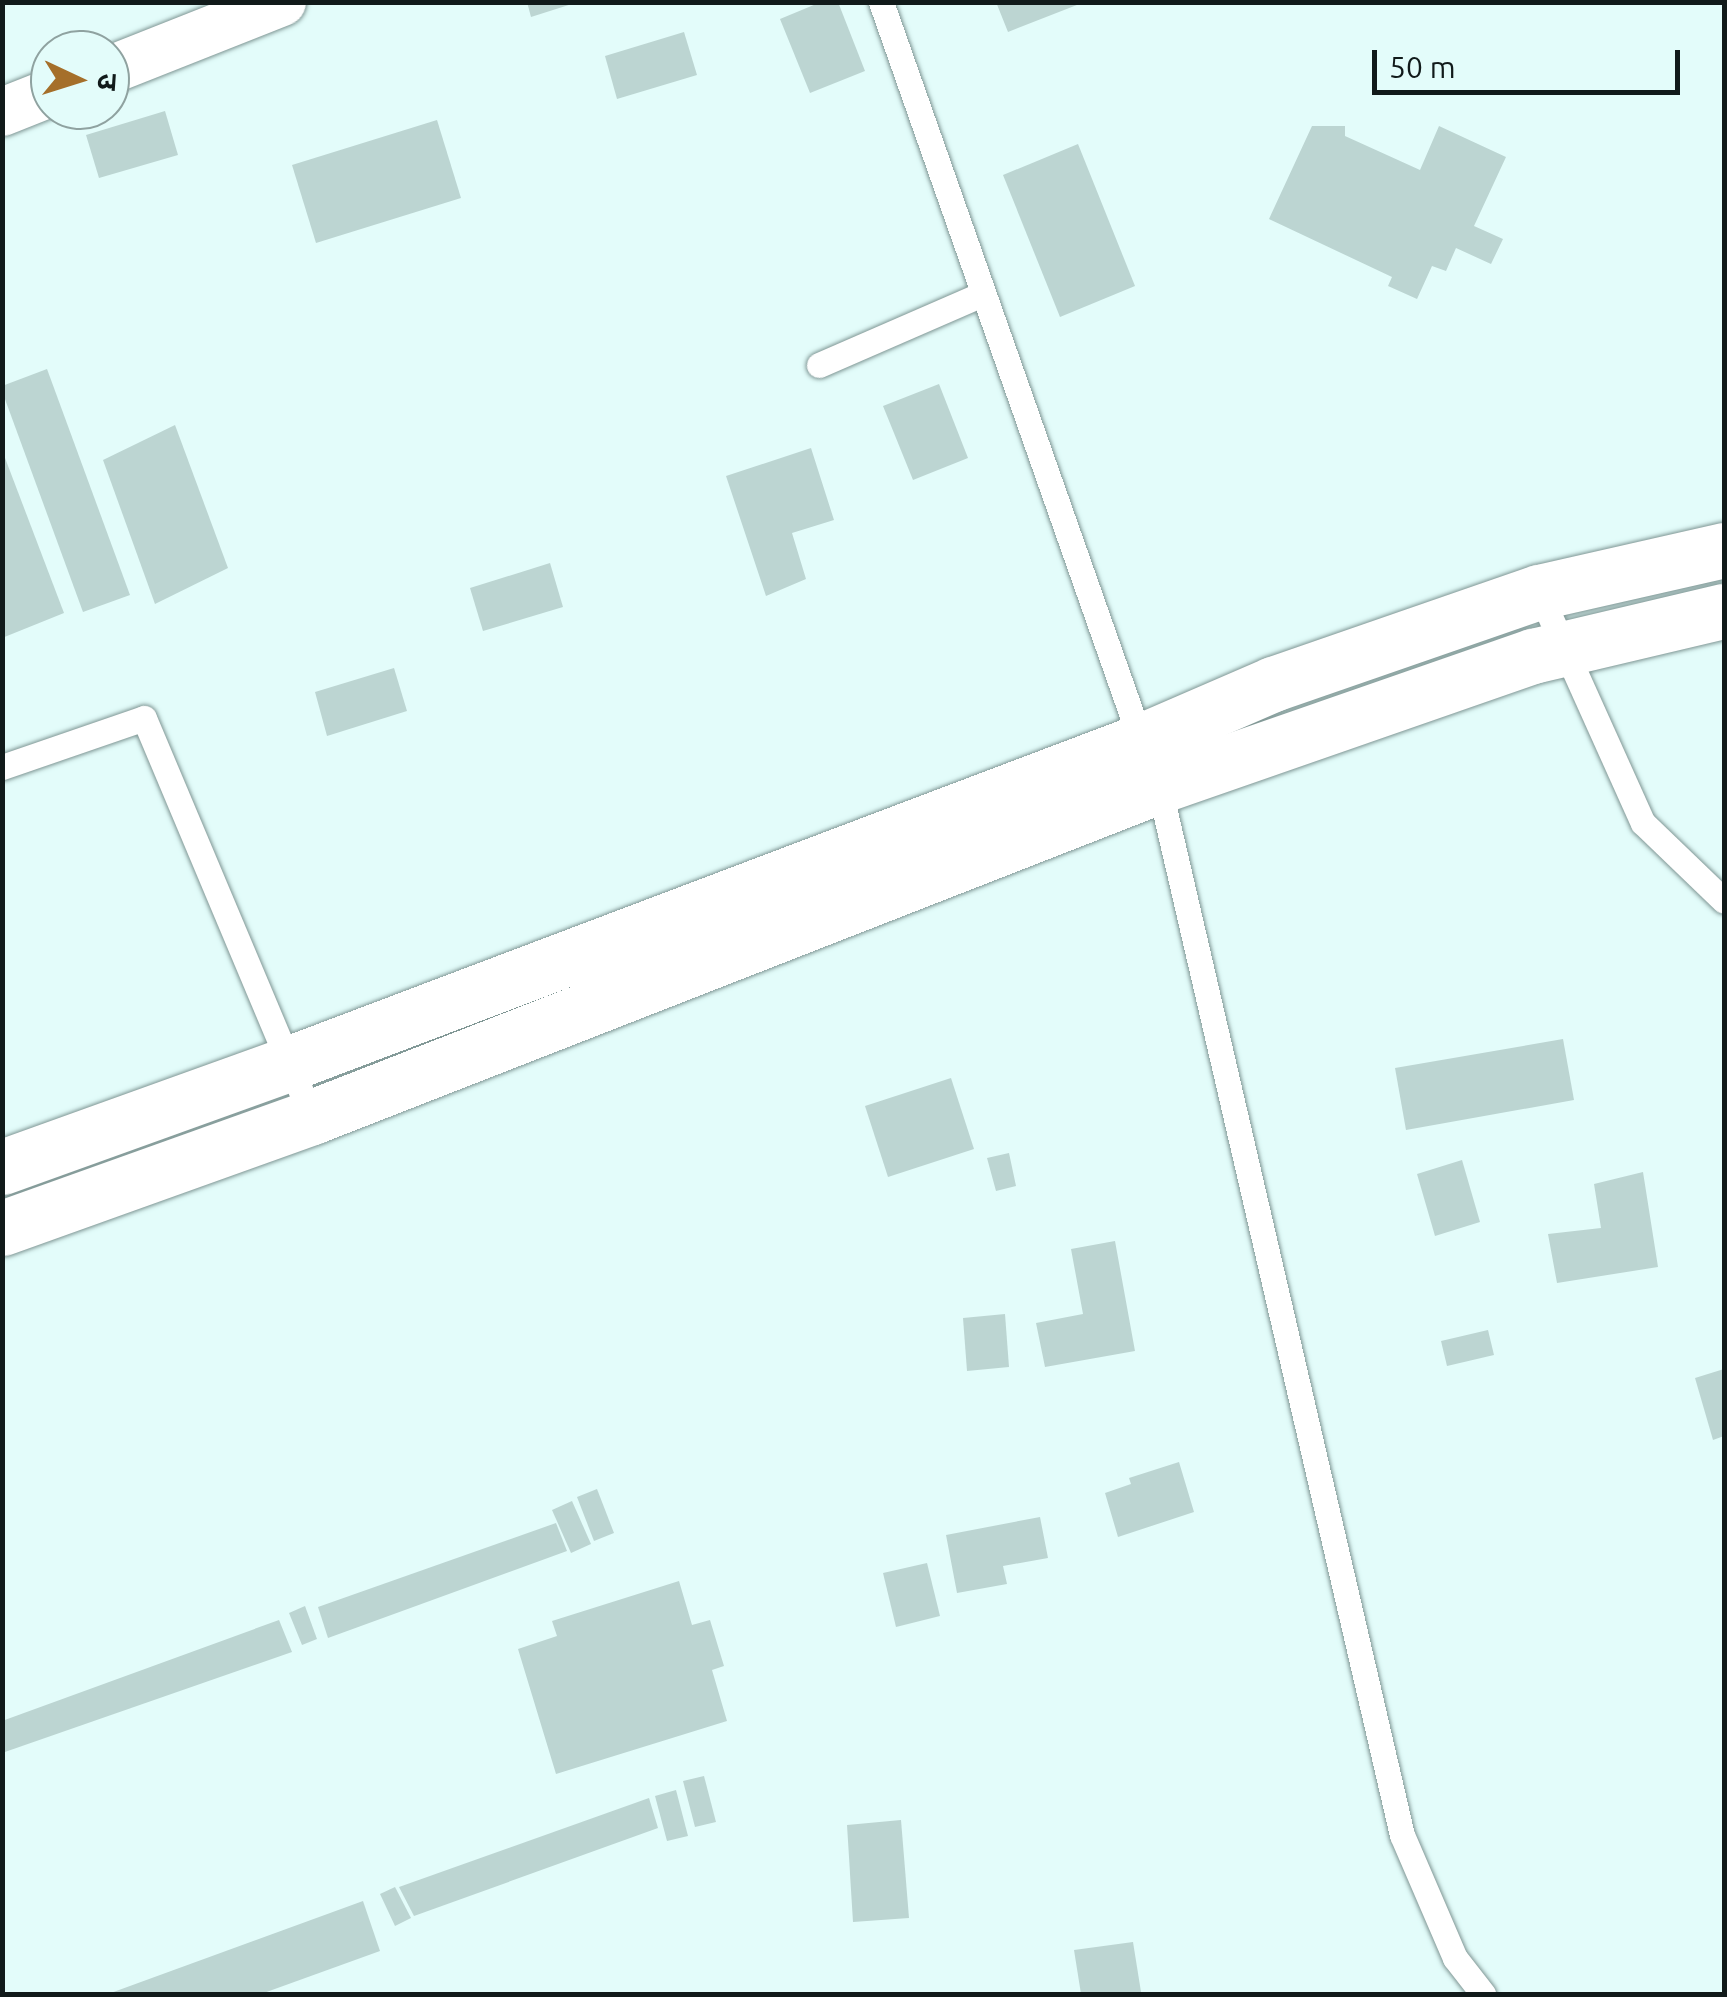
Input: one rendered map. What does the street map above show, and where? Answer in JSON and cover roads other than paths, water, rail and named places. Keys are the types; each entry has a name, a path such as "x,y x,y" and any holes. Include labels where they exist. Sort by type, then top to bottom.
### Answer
{"street":[{"path":"130,62 282,2"},
{"path":"2,112 30,101"},
{"path":"2,1228 312,1117 1150,763 1273,684 1539,592 1724,550"},
{"path":"2,1166 1150,763 1564,648 1724,611"}],"lane":[{"path":"880,2 1150,763 1402,1835 1455,1958 1484,1994"},
{"path":"819,365 982,294"},
{"path":"1539,592 1643,822 1724,901"},
{"path":"2,767 144,718 293,1062 312,1117"}]}
